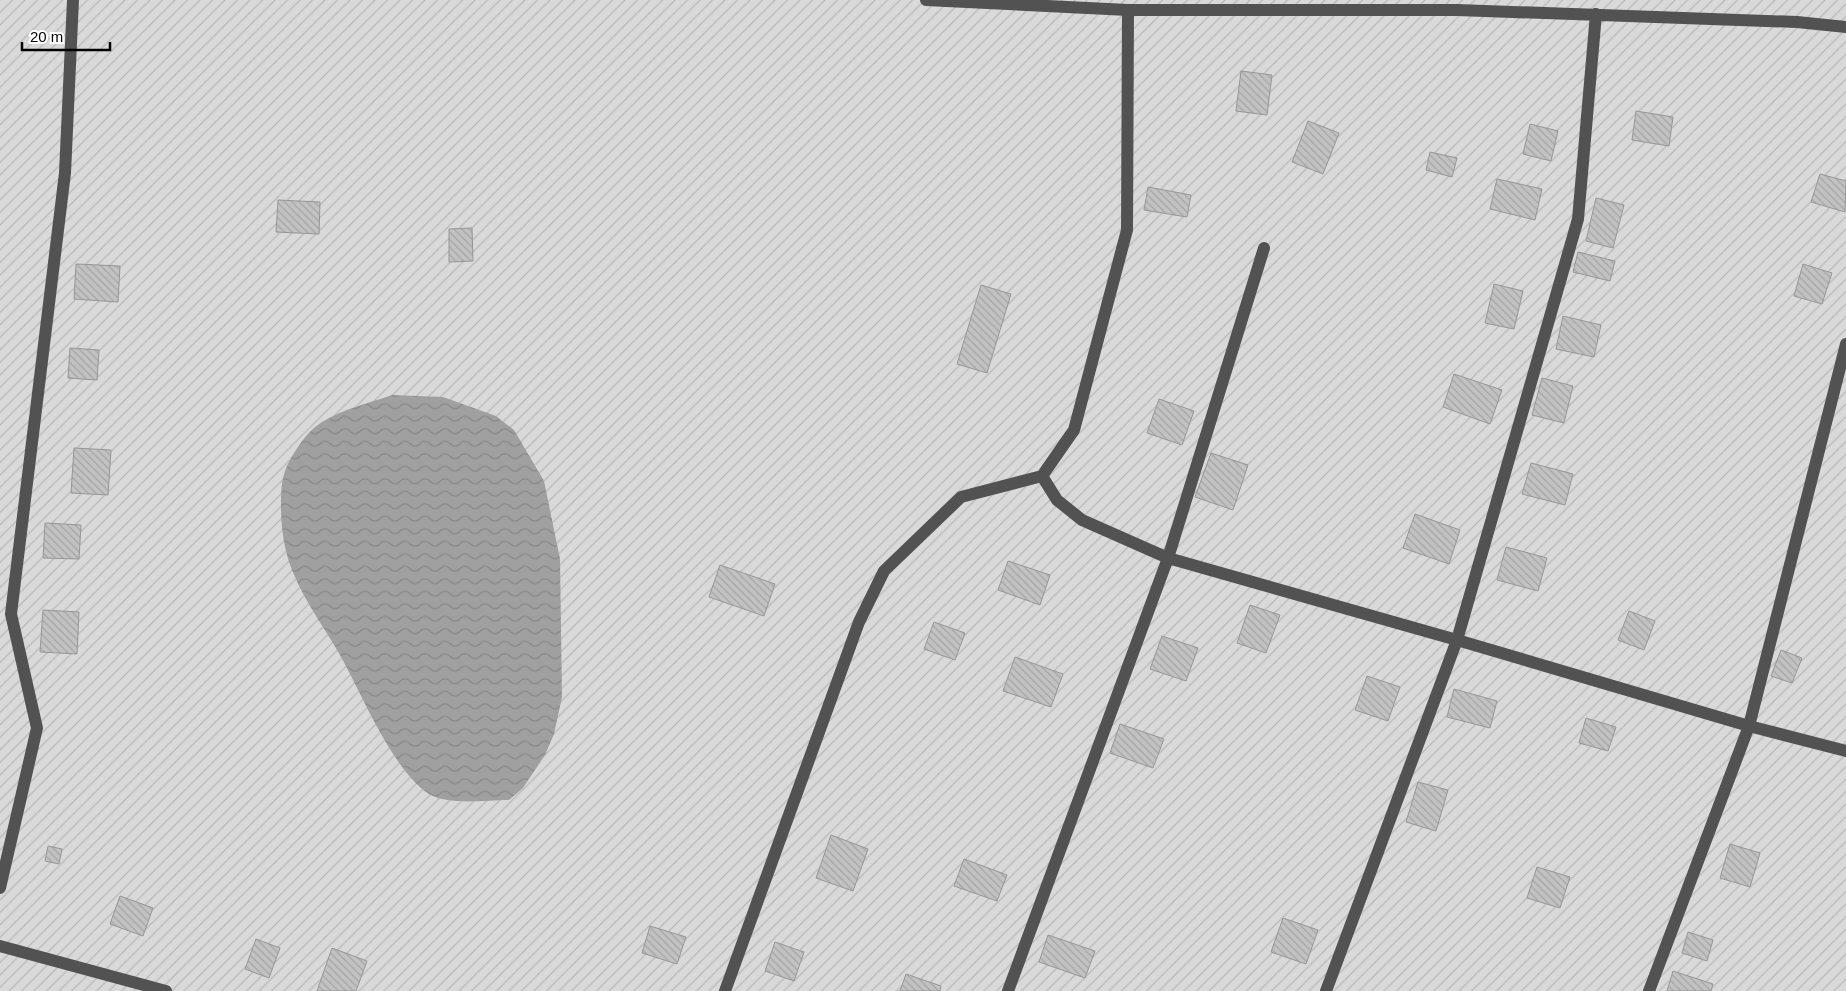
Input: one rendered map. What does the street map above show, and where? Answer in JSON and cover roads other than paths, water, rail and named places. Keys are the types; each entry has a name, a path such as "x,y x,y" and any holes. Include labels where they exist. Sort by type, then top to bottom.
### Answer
{"street":[{"path":"0,888 37,728 11,614 65,173 73,0"},
{"path":"926,0 1128,10 1458,5 1596,14 1797,22 1846,27"},
{"path":"725,991 859,622 884,570 961,497 1042,476 1074,430 1127,230 1128,10"},
{"path":"1326,991 1457,640 1578,219 1596,14"},
{"path":"1008,991 1168,558 1264,248"},
{"path":"1649,991 1749,726 1846,344"},
{"path":"1042,476 1057,500 1082,520 1168,558 1457,640 1749,726 1846,751"},
{"path":"0,946 166,991"}],"water":[{"path":"392,395 443,397 496,416 514,430 544,481 560,559 562,697 554,734 545,755 523,788 509,800 460,801 441,799 421,788 408,775 385,741 342,659 304,596 287,555 282,522 281,492 285,472 294,453 317,425 330,417"}]}
